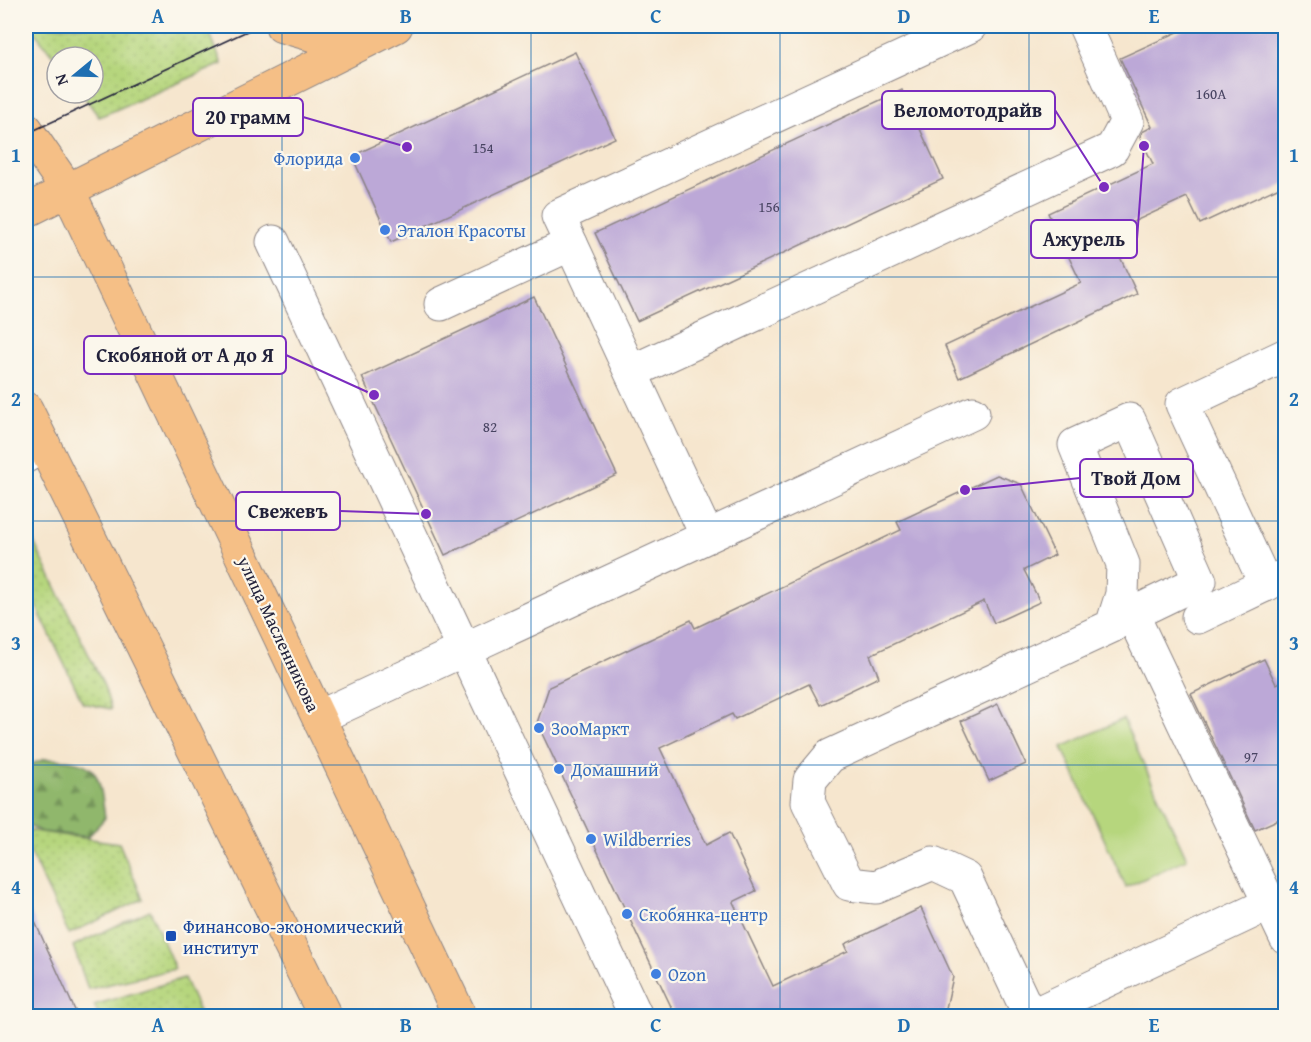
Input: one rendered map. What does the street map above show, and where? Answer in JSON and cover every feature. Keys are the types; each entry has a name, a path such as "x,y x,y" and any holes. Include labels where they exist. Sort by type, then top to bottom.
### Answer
{"main road":[{"path":"282,26 351,46"},
{"path":"26,211 351,46 396,26"},
{"name":"улица Масленникова","path":"26,129 68,190 460,1017"},
{"path":"26,409 35,451 325,1017"}],"lane":[{"path":"707,536 558,216 970,26"},
{"path":"631,372 1112,149 1127,121 1085,26"},
{"path":"273,242 423,560 462,650 636,1017"},
{"path":"441,304 571,244"},
{"path":"1198,617 1276,580 1182,404 1286,355"},
{"path":"318,717 973,413"},
{"path":"1122,620 1124,564 1075,445 1129,420 1200,581 1122,620 830,756 810,780 808,802 849,884 876,887 933,863 965,878 1030,1017 1280,921 1122,620"}],"green space":[{"path":"30,26 207,26 222,64 99,117 90,105 105,105 105,45 45,45"},
{"path":"26,526 104,686 111,709 83,703 26,585"},
{"path":"1123,719 1187,859 1126,887 1062,747"},
{"path":"45,759 85,765 97,778 105,818 88,837 42,832 26,825 26,766"},
{"path":"26,830 119,843 143,899 69,934 26,844"},
{"path":"150,910 175,969 88,989 73,946"},
{"path":"184,978 201,1016 99,1016 94,1005"}],"building":[{"path":"1191,26 1286,26 1286,184 1200,224 1187,197 1109,233 1137,294 959,378 945,346 1081,283 1048,213 1153,164 1140,137 1142,132 1152,127 1120,58"},
{"path":"575,52 615,138 391,242 352,156"},
{"path":"902,90 943,179 637,321 595,233"},
{"path":"534,297 617,475 445,555 362,377"},
{"path":"997,475 1021,484 1055,555 1024,570 1040,602 994,623 984,601 870,655 879,677 820,705 809,684 735,719 732,714 660,748 706,845 729,833 756,891 733,902 773,986 848,951 845,944 921,908 953,977 944,1017 676,1017 537,723 549,687 691,620 695,628 901,530 897,522"},
{"path":"1264,659 1276,684 1286,680 1286,816 1255,830 1191,694"},
{"path":"998,704 1026,764 989,781 961,721"},
{"path":"26,902 78,1017 26,1017"}],"tram line":[{"path":"26,134 258,26"}],"place":[{"name":"Ажурель","path":"1144,146"},
{"name":"20 грамм","path":"407,147"},
{"name":"Флорида","path":"355,158"},
{"name":"Веломотодрайв","path":"1104,187"},
{"name":"Эталон Красоты","path":"385,230"},
{"name":"Скобяной от А до Я","path":"374,395"},
{"name":"Твой Дом","path":"965,490"},
{"name":"Свежевъ","path":"426,514"},
{"name":"ЗооМаркт","path":"539,728"},
{"name":"Домашний","path":"559,769"},
{"name":"Wildberries","path":"591,839"},
{"name":"Скобянка-центр","path":"627,914"},
{"name":"Финансово-экономический институт","path":"171,936"},
{"name":"Ozon","path":"656,974"}]}
